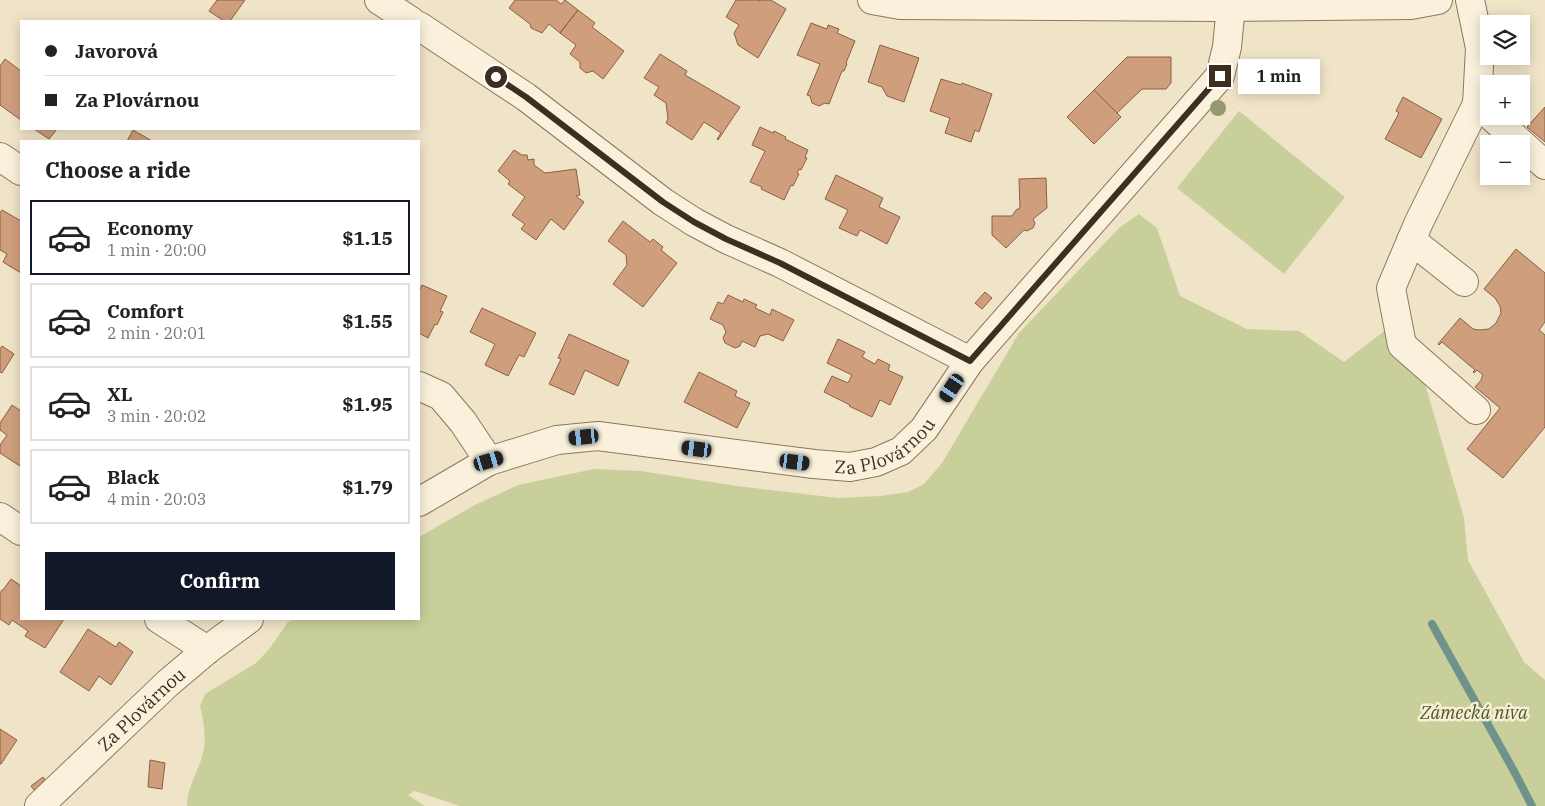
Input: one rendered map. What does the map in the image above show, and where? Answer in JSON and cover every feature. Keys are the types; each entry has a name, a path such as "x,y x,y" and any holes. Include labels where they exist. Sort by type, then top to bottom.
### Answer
{"street":[{"path":"378,0 409,20"},
{"path":"872,0 900,5 1410,5 1438,0"},
{"path":"1470,0 1480,48 1482,75"},
{"name":"Za Plovárnou","path":"420,501 489,461 556,440 598,436 850,467 876,462 901,451 924,429 970,361 1220,76 1227,48 1223,4"},
{"path":"420,27 526,97 663,202 694,222 726,239 780,263 970,361"},
{"path":"1476,410 1402,345 1390,288 1411,240 1480,120"},
{"path":"1501,125 1545,165"},
{"path":"0,157 20,170"},
{"path":"1411,240 1464,282"},
{"path":"420,386 441,396 463,422 489,461"},
{"path":"0,518 20,530"},
{"path":"161,620 206,650"},
{"name":"Za Plovárnou","path":"39,806 168,683 206,650 248,620"}],"green space":[{"path":"1239,111 1345,197 1284,274 1177,188"},
{"name":"Zámecká niva","path":"1139,214 1157,228 1180,296 1247,329 1299,331 1344,362 1405,315 1464,518 1468,560 1524,662 1545,680 1545,806 460,806 415,791 408,795 425,806 187,806 190,787 204,751 203,718 200,706 205,694 256,663 291,620 420,620 420,536 475,505 518,485 594,469 641,471 737,486 838,498 880,496 908,492 924,484 942,463 1019,333 1119,228"}],"building":[{"path":"217,0 245,0 231,20 222,20 209,11"},
{"path":"515,0 556,0 561,4 565,0 578,10 560,33 549,24 542,33 531,28 530,24 509,8"},
{"path":"736,0 771,0 786,9 758,58 738,45 734,33 739,25 726,17"},
{"path":"578,10 595,23 592,27 624,51 603,79 593,71 586,73 580,68 580,62 570,54 576,45 560,33"},
{"path":"811,23 827,29 828,25 839,29 837,33 855,41 829,104 825,103 819,106 812,103 810,96 807,95 820,64 797,55"},
{"path":"880,45 919,58 904,102 887,96 882,87 868,82"},
{"path":"660,54 687,71 685,75 740,107 718,140 721,133 704,122 692,140 666,123 668,119 666,103 654,95 659,87 644,78"},
{"path":"1127,57 1171,57 1171,83 1166,89 1142,89 1117,113 1094,90"},
{"path":"5,59 20,70 20,119 0,105 0,66"},
{"path":"941,79 961,85 962,83 992,94 979,132 975,130 971,142 945,133 950,118 930,111"},
{"path":"1094,90 1121,117 1094,144 1067,117"},
{"path":"1403,97 1442,119 1421,158 1385,139 1399,113 1396,111"},
{"path":"1545,107 1545,142 1527,127"},
{"path":"760,127 773,133 774,131 786,137 785,139 808,150 805,157 807,158 801,170 799,169 797,173 799,174 784,200 750,182 765,151 752,145"},
{"path":"36,130 56,130 49,139"},
{"path":"133,130 150,140 128,140"},
{"path":"514,150 522,155 527,155 528,160 534,159 534,165 545,173 576,169 580,195 576,196 584,202 564,230 551,219 536,240 521,229 525,224 512,215 525,197 508,184 510,181 498,171"},
{"path":"836,175 883,198 879,207 900,217 887,244 860,230 857,236 839,228 848,210 825,199"},
{"path":"1046,178 1047,208 1033,219 1035,223 1033,228 1027,231 1024,230 1006,248 992,235 992,216 1012,216 1020,208 1019,179"},
{"path":"2,210 20,220 20,272 3,262 7,254 0,250 0,213"},
{"path":"623,221 650,242 653,239 663,247 661,250 677,263 643,307 613,284 627,265 626,255 608,241"},
{"path":"1516,249 1545,273 1545,322 1539,330 1545,335 1545,427 1503,478 1467,449 1500,408 1475,387 1483,375 1477,370 1474,373 1475,370 1442,342 1438,344 1460,318 1473,329 1480,330 1489,329 1496,323 1501,313 1500,306 1495,298 1484,289"},
{"path":"422,285 447,296 440,311 443,312 428,338 420,334 420,289"},
{"path":"985,292 992,298 982,309 975,303"},
{"path":"728,295 743,302 744,299 757,305 755,308 770,315 772,309 794,320 783,341 768,334 760,336 755,347 742,341 740,346 735,348 725,343 723,338 726,332 723,325 710,319 718,302 723,304"},
{"path":"482,308 536,333 524,357 519,355 508,376 485,365 495,344 470,332"},
{"path":"569,334 629,361 618,386 585,370 574,395 549,384 561,359 558,358"},
{"path":"838,339 865,352 862,357 875,364 878,359 890,365 888,370 903,377 890,405 880,400 872,417 824,392 832,376 848,383 852,375 827,363"},
{"path":"2,346 14,354 2,373 0,372 0,349"},
{"path":"699,372 737,391 735,396 750,403 737,428 684,402"},
{"path":"12,405 20,410 20,466 0,453 0,445 7,435 0,430 0,423"},
{"path":"11,579 20,585 20,620 63,620 45,648 25,636 28,631 12,620 9,625 0,619 0,593"},
{"path":"88,629 116,647 119,642 133,652 111,685 99,676 89,691 60,672"},
{"path":"0,729 17,740 1,764 0,764"},
{"path":"150,760 165,763 162,789 148,787"},
{"path":"43,777 50,785 38,795 31,786"}],"waterway":[{"path":"1432,624 1532,806"}],"route":[{"path":"496,77 526,97 663,202 694,222 726,239 780,263 970,361 1220,76"}]}
